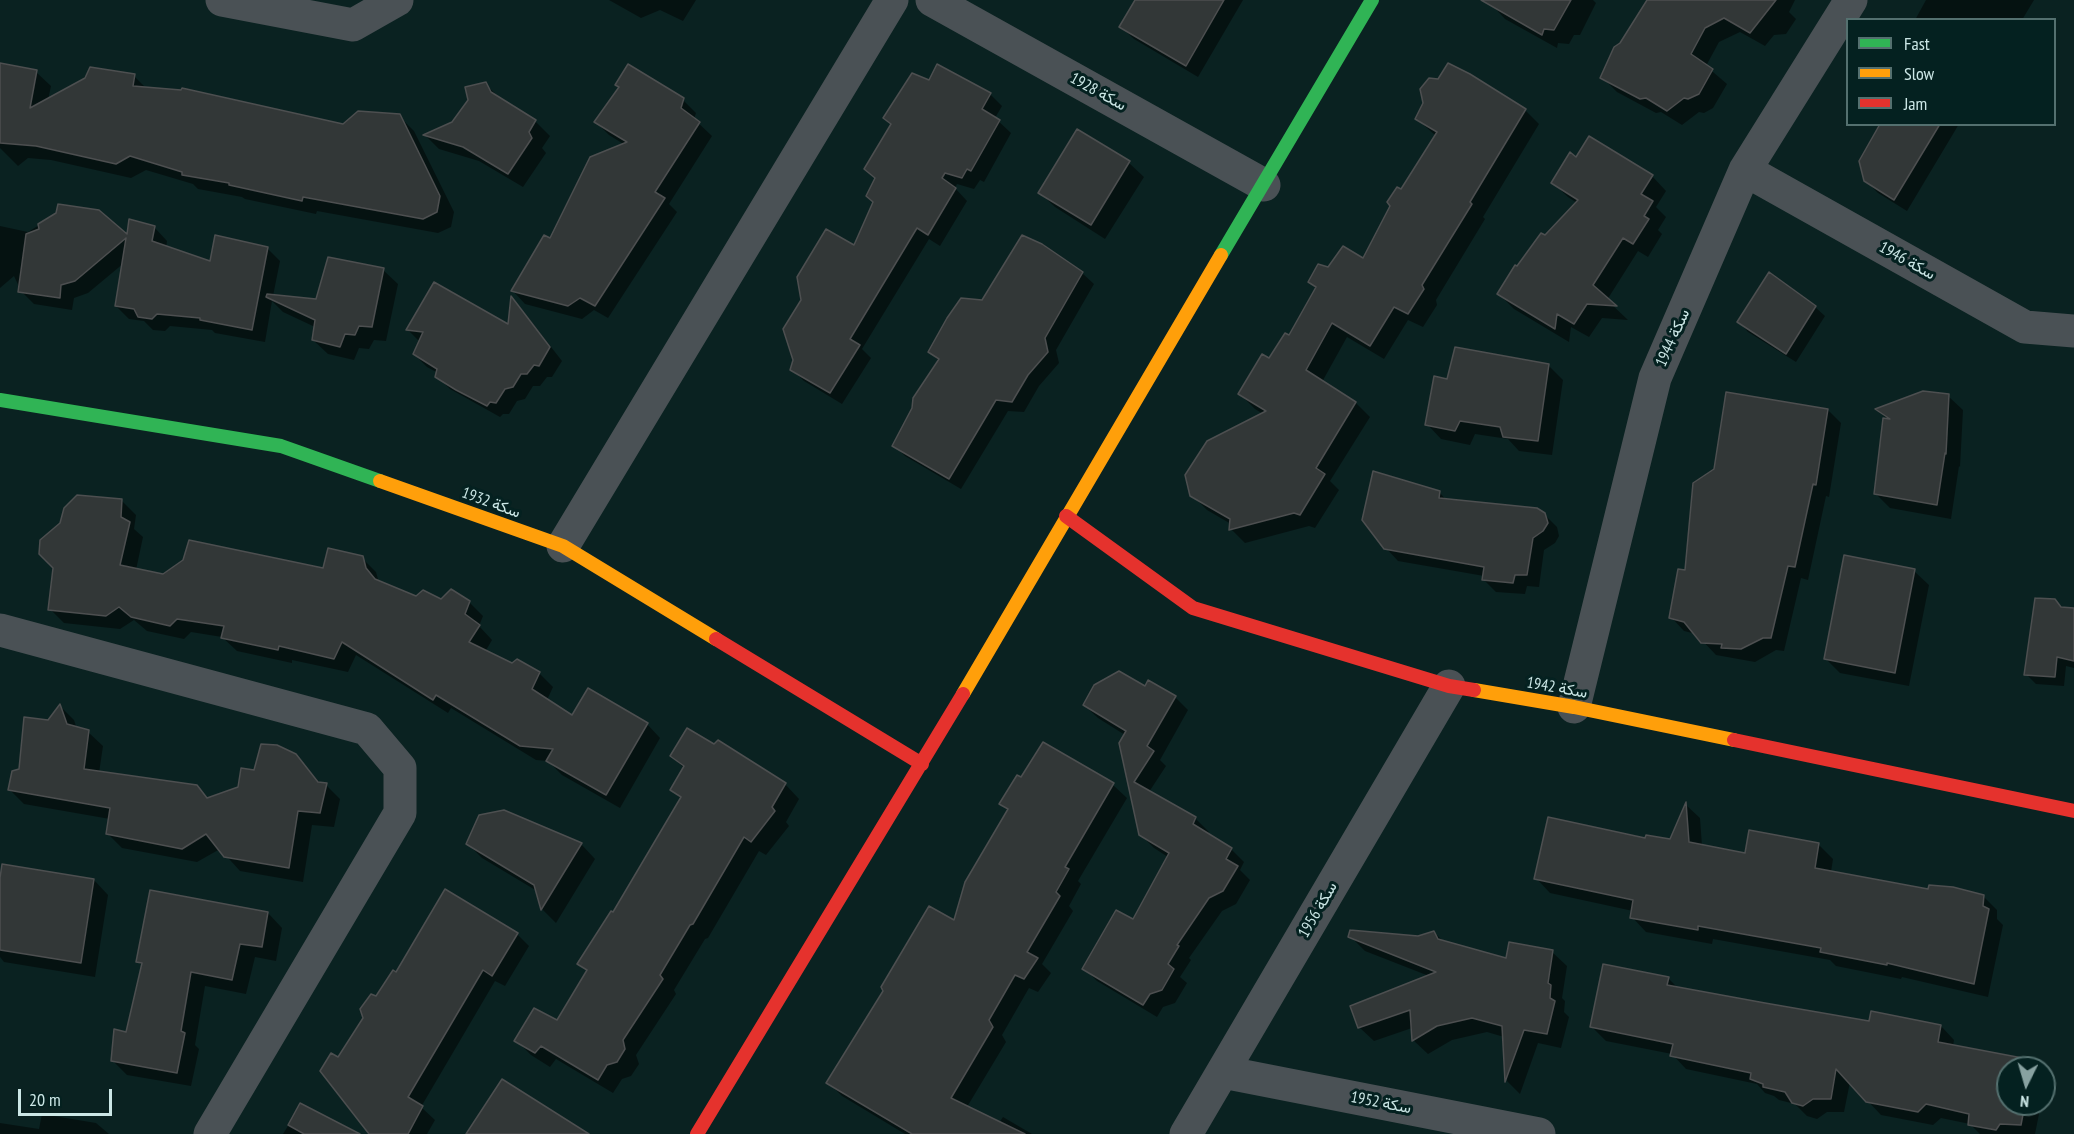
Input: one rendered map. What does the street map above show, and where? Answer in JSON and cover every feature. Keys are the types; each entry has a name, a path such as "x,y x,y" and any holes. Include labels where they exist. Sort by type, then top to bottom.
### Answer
{"street":[{"path":"222,0 353,25 397,0"},
{"path":"563,546 892,0"},
{"name":"سكة 1928","path":"932,0 1264,185"},
{"path":"697,1134 922,764 1372,0"},
{"name":"سكة 1944","path":"1574,707 1655,378 1745,170 1851,0"},
{"name":"سكة 1946","path":"1745,170 2025,327 2074,331"},
{"name":"سكة 1932","path":"0,400 281,446 563,546 922,764"},
{"name":"سكة 1942","path":"1066,516 1193,608 1449,686 1574,707 2074,811"},
{"path":"0,630 367,729 400,768 400,813 210,1134"},
{"name":"سكة 1956","path":"1186,1134 1449,686"},
{"name":"سكة 1952","path":"1223,1072 1539,1134"}],"building":[{"path":"1135,0 1224,0 1186,66 1119,27"},
{"path":"1481,0 1571,0 1554,30 1544,29 1542,35"},
{"path":"1647,0 1776,0 1750,33 1724,18 1705,28 1691,54 1713,69 1699,94 1688,99 1684,98 1667,111 1646,98 1640,99 1600,78 1614,47 1620,43"},
{"path":"0,63 37,70 30,108 85,78 90,67 135,74 133,86 181,90 182,88 343,124 358,111 400,114 440,196 437,212 423,219 303,197 302,201 229,185 229,183 182,175 182,172 130,156 116,164 36,146 0,143"},
{"path":"1448,63 1526,109 1470,202 1472,204 1422,285 1424,289 1408,314 1394,307 1370,346 1332,323 1306,370 1356,402 1316,468 1325,474 1300,515 1294,513 1229,530 1230,519 1190,496 1185,475 1207,441 1266,411 1238,394 1262,354 1269,358 1285,333 1289,335 1316,287 1308,282 1318,264 1328,267 1343,246 1363,258 1390,206 1387,202 1397,187 1401,189 1437,132 1415,119 1423,103 1420,89 1429,78 1438,79"},
{"path":"628,64 684,98 681,108 700,122 655,192 665,198 595,306 580,298 568,306 511,291 544,235 550,238 590,157 627,142 594,122 619,87 615,85"},
{"path":"937,64 991,93 982,109 1000,120 971,171 967,169 962,178 945,173 942,178 956,188 928,235 917,228 850,339 860,345 830,393 790,370 793,360 783,329 801,300 797,277 826,229 854,245 873,202 866,196 875,178 864,169 891,124 883,118 912,73 929,80"},
{"path":"486,82 491,92 536,120 529,132 532,138 508,174 463,147 423,135 452,122 468,100 465,87"},
{"path":"1879,126 1939,126 1894,200 1864,181 1859,161"},
{"path":"1077,129 1130,161 1091,225 1038,193"},
{"path":"1589,136 1653,175 1641,194 1653,201 1644,216 1649,219 1633,244 1623,238 1593,285 1617,306 1587,304 1574,324 1557,314 1555,329 1497,294 1515,265 1517,266 1541,233 1545,235 1578,200 1551,183 1570,152 1576,157"},
{"path":"58,204 99,210 127,234 129,219 155,226 152,241 210,261 215,235 268,247 252,330 200,320 200,318 157,314 152,319 138,317 134,309 115,306 126,238 75,281 61,285 60,298 18,292 26,234 39,229 38,224 56,213"},
{"path":"1022,235 1042,244 1083,272 1045,338 1048,352 1028,375 1012,402 996,400 949,479 892,446 912,408 913,398 939,359 928,352 947,318 961,298 982,300"},
{"path":"328,257 384,268 372,327 359,326 355,335 345,334 340,347 312,340 315,320 266,297 267,294 316,299"},
{"path":"1769,272 1816,306 1786,354 1737,322"},
{"path":"434,282 508,324 511,296 550,347 539,366 534,365 527,374 521,374 513,387 505,389 496,403 490,402 487,406 456,390 435,377 437,369 413,354 423,332 406,330"},
{"path":"1455,347 1549,364 1538,441 1503,437 1500,427 1460,421 1455,431 1425,425 1434,376 1447,379"},
{"path":"1923,391 1949,394 1946,454 1937,505 1874,494 1883,418 1890,419 1875,409"},
{"path":"1726,392 1828,409 1816,485 1813,484 1795,567 1788,566 1771,638 1763,638 1741,649 1721,648 1722,644 1701,643 1684,622 1669,618 1678,569 1685,570 1693,483 1714,469"},
{"path":"1373,471 1440,491 1439,498 1537,508 1545,513 1548,523 1543,531 1533,538 1527,575 1515,575 1513,583 1482,580 1484,567 1384,549 1362,520"},
{"path":"77,495 122,499 121,517 130,522 120,565 163,574 183,560 189,540 323,568 328,548 363,556 366,568 375,579 416,596 423,590 441,599 451,589 470,601 465,614 480,625 469,642 512,663 517,659 540,672 532,689 572,715 588,688 648,723 606,795 546,761 553,749 520,746 436,695 433,700 342,642 334,659 279,646 278,650 221,638 224,626 177,619 170,626 131,617 119,607 106,616 48,610 53,568 39,554 40,540 60,523 64,508"},
{"path":"1844,555 1915,569 1895,673 1824,659"},
{"path":"2035,598 2055,599 2061,607 2074,608 2074,661 2057,657 2055,677 2024,675"},
{"path":"1119,671 1145,686 1148,680 1176,696 1147,746 1154,751 1134,782 1196,817 1193,824 1232,848 1226,859 1238,866 1223,891 1209,898 1177,945 1179,946 1168,964 1174,969 1162,990 1150,994 1143,1005 1082,969 1116,910 1133,919 1169,853 1139,835 1119,743 1126,731 1083,705 1094,685"},
{"path":"60,704 67,724 89,730 84,769 197,785 207,798 238,787 241,768 254,770 261,744 277,745 296,754 318,782 327,783 320,813 298,811 289,868 224,857 206,834 182,849 106,834 110,808 8,790 12,771 19,769 24,717 48,720"},
{"path":"687,728 714,744 718,740 786,783 772,807 775,811 751,842 744,837 660,975 663,979 623,1040 625,1049 617,1062 607,1065 598,1080 541,1046 535,1053 514,1041 534,1008 557,1020 587,970 577,964 611,911 613,912 681,797 670,790 684,766 670,756"},
{"path":"1043,742 1114,783 1065,867 1069,869 1056,892 1060,896 1027,952 1038,958 1024,979 1015,975 989,1020 993,1027 951,1098 1025,1134 912,1134 826,1083 883,991 881,987 929,906 954,920 965,882 1008,809 999,804 1017,775 1021,777"},
{"path":"1686,802 1689,842 1745,853 1749,830 1819,843 1815,868 1928,889 1929,885 1953,887 1984,895 1983,906 1989,909 1974,984 1887,963 1887,965 1820,952 1821,948 1698,926 1698,930 1630,918 1633,900 1534,879 1548,817 1645,838 1646,835 1670,839"},
{"path":"504,810 582,843 541,910 534,885 466,844 479,815"},
{"path":"2,864 94,879 81,963 0,950"},
{"path":"445,889 518,933 492,976 483,970 408,1097 423,1106 408,1134 369,1134 320,1071 331,1053 338,1057 363,1018 360,1009 371,994 376,996 393,970 396,972"},
{"path":"150,890 268,912 262,947 240,944 232,980 191,972 181,1031 185,1033 177,1073 111,1061 114,1029 126,1032 142,963 136,962"},
{"path":"1350,930 1418,936 1434,931 1438,939 1506,958 1509,942 1553,950 1548,983 1551,985 1550,998 1555,1001 1547,1034 1524,1030 1505,1082 1502,1026 1472,1018 1437,1026 1412,1041 1410,1010 1358,1028 1350,1006 1436,972 1348,937"},
{"path":"1603,964 1669,977 1667,985 1765,1003 1869,1021 1871,1011 1941,1025 1938,1042 2012,1056 1996,1056 1996,1116 2023,1116 2021,1125 2000,1124 1996,1130 1968,1125 1969,1114 1926,1104 1918,1112 1866,1102 1836,1069 1831,1099 1813,1099 1803,1106 1792,1103 1785,1092 1763,1087 1763,1084 1750,1079 1751,1073 1670,1056 1673,1044 1590,1027"},
{"path":"502,1079 589,1134 466,1134"},
{"path":"300,1103 360,1134 304,1134 288,1125"}],"traffic: fast":[{"path":"1221,255 1372,0"},
{"path":"0,400 281,446 380,481"}],"traffic: slow":[{"path":"963,694 1221,255"},
{"path":"380,481 563,546 716,639"},
{"path":"1474,690 1574,707 1734,740"}],"traffic: jam":[{"path":"1066,516 1193,608 1449,686 1474,690"},
{"path":"716,639 922,764"},
{"path":"697,1134 963,694"},
{"path":"1734,740 2074,811"}]}
